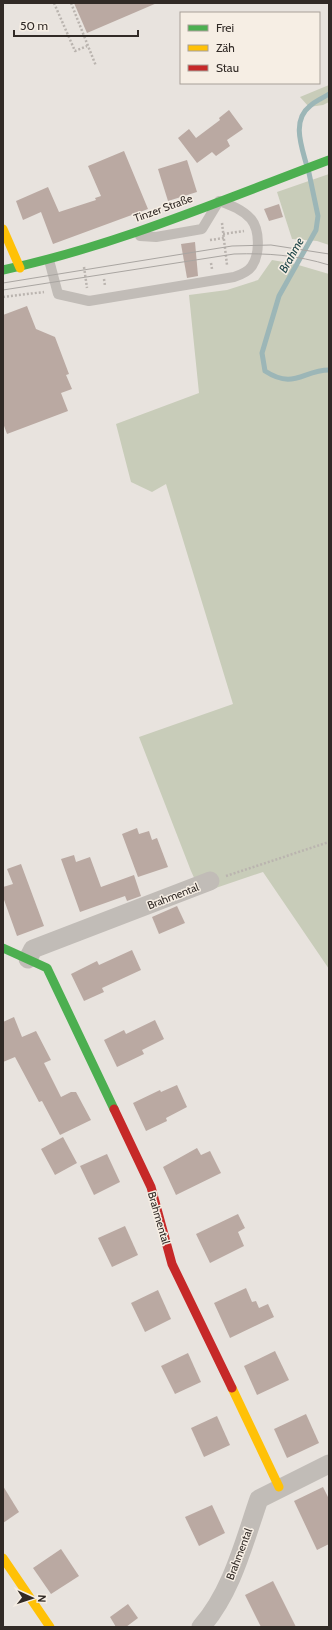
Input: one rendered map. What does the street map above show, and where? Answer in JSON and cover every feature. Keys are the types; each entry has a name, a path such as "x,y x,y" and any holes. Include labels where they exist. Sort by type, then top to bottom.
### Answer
{"street":[{"name":"Tinzer Straße","path":"3,270 20,268 49,260 171,219 325,161"},
{"path":"3,229 20,268"},
{"name":"Brahmental","path":"28,959 33,949 210,881"},
{"name":"Brahmental","path":"3,948 47,968 151,1187 172,1264 279,1487"},
{"name":"Brahmental","path":"201,1627 215,1611 240,1555 259,1499 279,1487 329,1464"},
{"path":"3,1558 50,1627"}],"lane":[{"path":"49,260 58,294 89,301 229,278 243,274 252,267 257,253 256,230 251,219 238,208 219,200 202,229 144,237 126,234"}],"path":[{"path":"54,3 74,51 87,46"},
{"path":"71,3 96,66"},
{"path":"219,200 229,278"},
{"path":"223,234 256,230"},
{"path":"208,241 224,238"},
{"path":"82,249 89,301"},
{"path":"3,297 41,292 58,294"},
{"path":"210,881 329,842"}],"green space":[{"path":"329,85 329,102 323,105 309,107 300,97"},
{"path":"329,174 329,245 317,241 292,239 277,192"},
{"path":"272,260 295,264 329,274 329,969 263,872 201,893 139,737 233,704 166,484 152,492 131,482 116,424 199,393 189,295 227,290 258,280"}],"building":[{"path":"74,3 157,3 87,33"},
{"path":"229,110 243,129 227,140 230,146 216,156 212,152 197,163 178,138 189,129 196,138 220,120 219,118"},
{"path":"124,151 148,209 53,244 41,212 23,220 16,201 48,187 59,212 96,200 95,198 101,196 88,166"},
{"path":"187,160 197,192 168,201 158,169"},
{"path":"279,204 283,217 269,221 264,209"},
{"path":"195,242 198,276 187,278 181,244"},
{"path":"27,306 36,329 55,337 69,374 66,375 72,389 61,393 68,411 7,434 3,423 3,315"},
{"path":"137,828 139,834 149,831 152,840 157,838 168,867 138,877 122,834"},
{"path":"74,855 76,862 90,857 101,887 134,875 141,896 127,901 125,896 80,912 61,859"},
{"path":"21,864 44,926 17,936 3,897 3,887 13,884 7,869"},
{"path":"177,906 185,923 159,934 152,917"},
{"path":"132,950 141,970 102,988 104,992 84,1001 71,974 97,961 99,965"},
{"path":"14,1017 22,1037 36,1031 51,1060 44,1063 61,1097 71,1092 76,1092 91,1120 60,1135 42,1101 39,1102 15,1057 3,1062 3,1022"},
{"path":"155,1020 164,1039 142,1050 144,1054 117,1067 104,1040 124,1030 126,1034"},
{"path":"177,1085 187,1107 166,1118 167,1121 146,1131 133,1103 160,1090 161,1092"},
{"path":"63,1137 77,1163 55,1175 41,1149"},
{"path":"197,1148 201,1155 210,1151 221,1173 176,1195 163,1167"},
{"path":"107,1154 120,1182 94,1195 80,1166"},
{"path":"238,1214 245,1228 238,1232 244,1246 210,1263 196,1234"},
{"path":"125,1226 138,1255 112,1267 98,1238"},
{"path":"246,1288 252,1302 256,1301 259,1308 268,1304 274,1317 230,1338 214,1303"},
{"path":"158,1290 171,1319 145,1332 131,1303"},
{"path":"275,1351 289,1380 257,1395 244,1366"},
{"path":"188,1353 201,1382 175,1394 161,1366"},
{"path":"306,1414 319,1443 287,1458 274,1429"},
{"path":"217,1416 230,1445 204,1457 191,1428"},
{"path":"3,1486 19,1512 3,1523"},
{"path":"323,1487 329,1499 329,1544 317,1550 294,1501"},
{"path":"212,1505 225,1533 199,1546 185,1517"},
{"path":"61,1549 79,1576 51,1594 33,1568"},
{"path":"273,1581 296,1627 261,1627 245,1595"},
{"path":"128,1604 138,1618 126,1627 116,1627 110,1617"}],"waterway":[{"name":"Brahme","path":"306,163 299,133 301,118 304,112 312,104 329,94"},
{"name":"Brahme","path":"309,173 318,216 316,230 279,296 262,353 265,371 284,379 298,378 312,373 329,370"}],"tram line":[{"path":"3,283 232,246 271,245 329,254"},
{"path":"3,290 234,254 282,255 329,265"}],"traffic: fast":[{"path":"3,270 45,260 127,235 329,160"},
{"path":"3,948 47,968 114,1109"}],"traffic: slow":[{"path":"3,229 20,268"},
{"path":"232,1388 279,1487"},
{"path":"3,1558 50,1627"}],"traffic: jam":[{"path":"114,1109 151,1187 172,1264 232,1388"}]}
